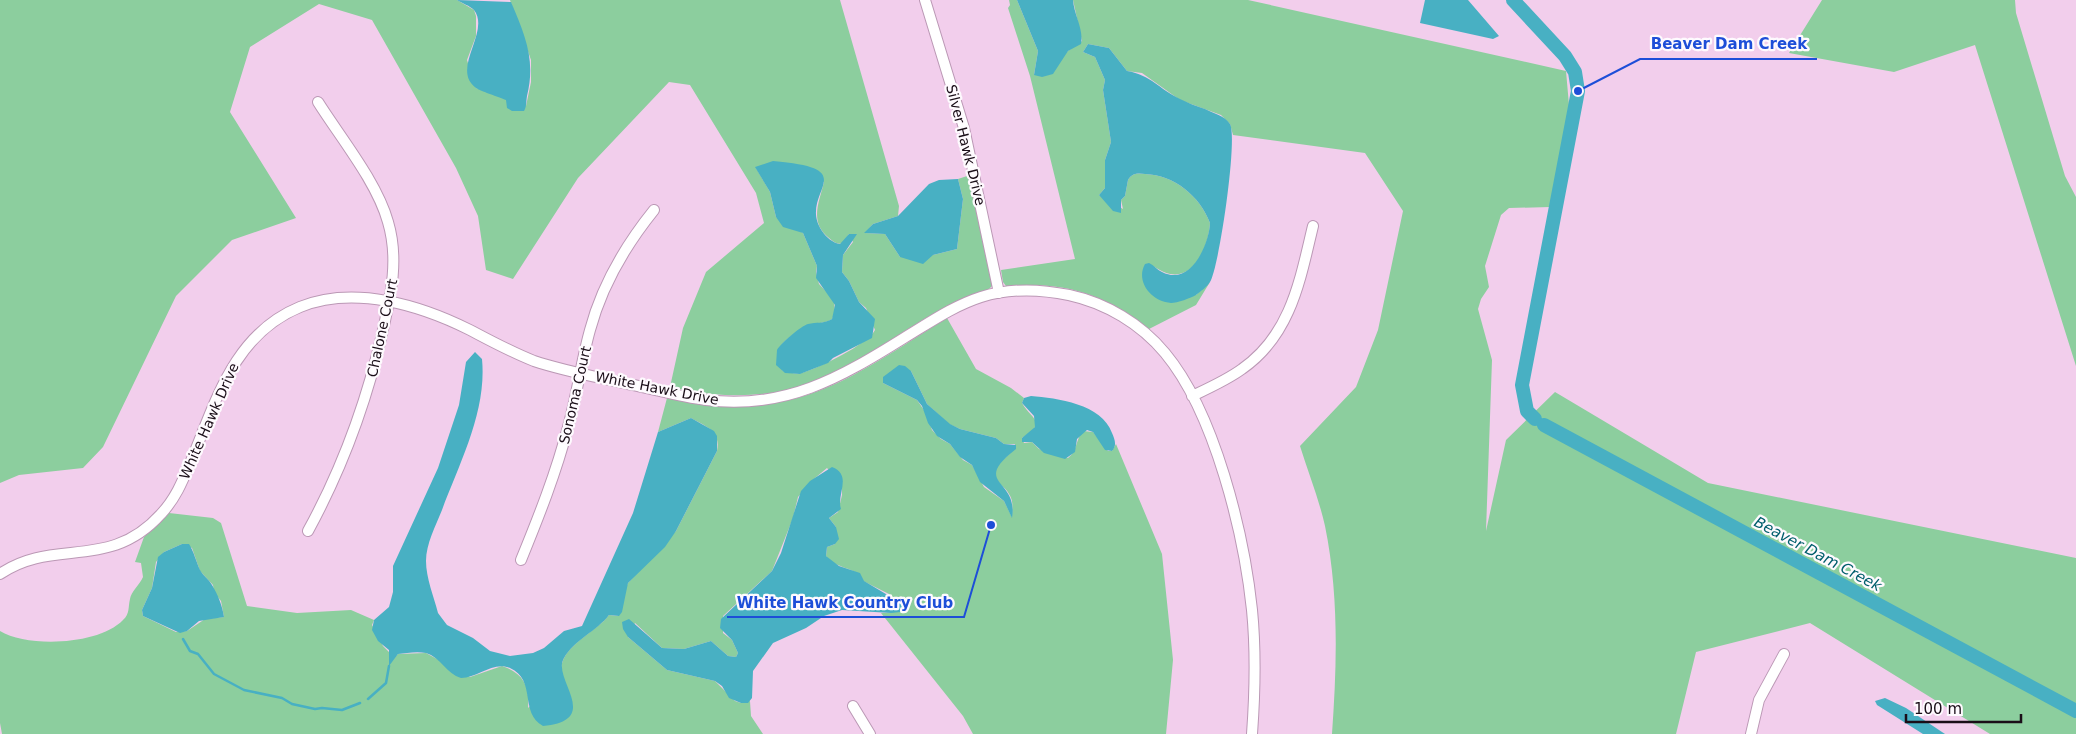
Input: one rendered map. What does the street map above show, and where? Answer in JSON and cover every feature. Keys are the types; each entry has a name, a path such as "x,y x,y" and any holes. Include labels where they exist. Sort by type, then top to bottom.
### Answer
{"street":[{"name":"Silver Hawk Drive","path":"925,0 964,128 999,293"},
{"name":"Chalone Court","path":"308,531 342,463 356,427 373,373 389,303 394,257 392,237 385,211 373,188 318,102"},
{"name":"Sonoma Court","path":"520,560 560,455 590,329 605,289 624,251 654,210"},
{"path":"1192,396 1242,369 1273,338 1291,310 1297,294 1313,226"},
{"name":"White Hawk Drive","path":"0,574 27,560 89,553 119,545 134,537 158,518 179,490 229,370 242,350 266,327 296,309 318,302 354,298 389,303 435,315 519,355 581,373 703,400 739,402 779,398 830,382 948,311 978,298 999,293 1034,290 1055,292 1079,297 1112,310 1128,320 1156,343 1176,367 1192,396 1220,465 1245,562 1252,611 1255,657 1252,734"},
{"path":"1752,734 1759,700 1784,654"},
{"path":"853,706 870,734"}],"green space":[{"path":"0,0 457,0 474,10 476,16 476,36 467,60 476,88 526,106 531,82 531,60 510,0 840,0 899,206 898,216 873,224 865,233 885,234 900,257 933,255 957,249 963,199 958,179 970,175 992,286 988,290 938,311 862,359 816,382 793,389 745,395 721,395 670,387 683,328 706,272 764,223 756,193 690,85 669,82 578,178 513,279 486,270 478,216 456,168 372,20 319,4 250,47 230,112 296,218 232,240 176,296 103,447 83,468 19,475 0,483","holes":["756,168 824,182 817,212 819,225 823,232 837,243 843,243 849,234 853,242 843,255 842,272 849,281 859,302 866,308 875,330 853,349 842,355 800,374 792,373 783,371 778,362 777,354 780,347 792,335 801,330 832,319 835,312 834,300 819,284 816,272 817,266 803,233 776,217 770,192"]},
{"path":"1009,0 1017,0 1038,51 1034,75 1082,41 1073,0 1248,0 1566,71 1569,105 1550,207 1509,208 1501,215 1485,266 1489,287 1481,299 1478,309 1492,360 1486,531 1506,440 1555,392 1708,483 2076,558 2076,734 1990,734 1810,623 1696,652 1676,734 1332,734 1336,656 1333,577 1323,516 1300,446 1356,387 1378,330 1403,211 1365,153 1233,135 1230,124 1221,115 1180,100 1142,73 1127,71 1109,48 1088,44 1083,52 1095,57 1105,80 1103,90 1111,142 1105,160 1105,188 1099,195 1123,209 1121,200 1125,196 1128,180 1131,176 1138,174 1156,175 1166,178 1185,189 1200,204 1210,223 1204,249 1194,265 1187,271 1179,274 1166,273 1145,264 1196,295 1210,282 1196,305 1149,329 1115,306 1077,291 1044,285 1006,286 1003,282 1001,270 1075,259 1030,76 1008,8 1010,5"},
{"path":"1822,0 2015,0 2016,13 2065,176 2076,197 2076,366 1975,45 1894,72 1789,53"},
{"path":"947,318 976,369 1011,388 1024,398 1022,403 1033,416 1036,424 1030,433 1022,438 1024,443 1032,442 1039,449 1068,458 1083,431 1093,432 1108,451 1112,451 1116,444 1162,554 1173,660 1166,734 973,734 963,716 881,613 891,613 889,594 863,581 856,573 835,564 826,556 827,547 835,544 836,527 829,518 838,512 842,495 842,485 827,468 798,497 793,518 772,571 723,616 723,633 732,640 738,653 736,657 728,656 711,641 684,649 662,648 635,623 628,637 667,670 715,681 735,701 741,703 750,701 751,716 763,734 2,734 0,723 0,631 28,640 45,642 81,639 98,635 112,628 127,615 131,596 143,577 141,563 135,562 144,537 169,513 213,518 221,523 247,606 297,613 351,610 374,620 372,625 383,646 390,653 390,663 398,654 426,653 470,677 502,666 515,672 524,681 528,693 528,708 562,674 565,656 578,641 603,622 609,615 618,616 628,583 676,531 717,451 717,438 711,430 691,418 658,432 667,398 712,405 750,405 785,401 816,392 847,378","holes":["911,371 927,404 949,424 960,429 996,438 1004,444 1015,444 1014,448 999,464 995,472 997,481 1012,499 1012,517 1004,501 984,487 972,465 963,460 950,444 941,439 932,430 926,413 917,400 883,383","182,544 192,548 200,571 213,585 214,592 221,601 224,617 205,619 187,631 176,632 143,616 142,610 152,588 156,562 164,552"]}],"water":[{"path":"457,0 511,2 525,37 530,59 529,83 524,111 512,111 507,108 506,100 476,88 469,80 467,71 468,61 478,29 478,19 474,10"},
{"path":"1017,0 1073,0 1082,38 1081,44 1068,51 1053,74 1042,77 1034,75 1038,51"},
{"path":"1425,0 1468,0 1499,36 1493,39 1420,23"},
{"path":"1088,44 1109,48 1127,71 1149,79 1180,99 1222,117 1230,124 1232,153 1230,176 1214,272 1208,285 1191,298 1174,303 1158,299 1147,290 1142,278 1142,271 1145,264 1149,263 1160,271 1172,275 1182,274 1190,269 1196,261 1206,242 1210,223 1206,213 1193,196 1166,178 1140,174 1133,175 1128,180 1125,196 1121,200 1121,213 1113,211 1099,195 1105,188 1105,160 1111,142 1103,90 1105,80 1095,57 1083,52"},
{"path":"773,161 801,165 817,170 823,176 816,217 822,231 835,242 840,244 849,234 857,234 843,255 842,272 849,281 859,302 875,319 872,338 833,358 828,363 800,374 785,373 776,365 777,350 787,339 805,325 826,322 832,319 835,305 816,278 817,266 803,233 783,227 776,217 770,192 755,167"},
{"path":"958,179 963,199 957,249 933,255 923,264 900,257 885,234 864,233 873,224 898,216 929,184 939,180"},
{"path":"475,352 482,359 480,398 476,417 464,455 432,535 426,555 426,567 438,613 447,625 473,638 490,651 510,656 533,653 544,648 564,631 582,626 633,513 658,432 691,418 714,431 717,436 717,451 676,531 665,547 628,583 622,612 619,616 609,615 574,646 564,658 562,667 573,707 570,716 561,722 543,726 532,713 523,680 518,673 510,668 504,666 492,668 461,678 452,673 431,655 419,652 398,654 389,666 389,650 378,641 372,630 374,620 389,607 393,592 393,566 438,468 459,405 466,362"},
{"path":"899,365 905,366 911,371 927,404 950,424 960,429 996,438 1004,444 1016,445 1016,449 997,469 996,476 1009,495 1012,505 1012,518 1004,501 980,482 972,465 960,457 950,444 937,436 928,423 922,406 917,400 883,383 883,377"},
{"path":"1031,396 1078,404 1099,415 1107,423 1112,433 1115,442 1114,449 1112,451 1105,450 1093,432 1087,430 1077,439 1075,452 1065,459 1044,453 1032,442 1022,442 1022,438 1035,427 1034,416 1022,403 1024,398"},
{"path":"832,467 842,475 843,480 840,498 841,509 829,518 836,527 839,539 835,544 827,547 826,556 839,566 860,573 864,581 901,603 903,607 900,612 842,610 824,616 806,628 773,643 753,671 752,698 748,703 741,703 729,698 722,686 715,681 667,670 628,637 623,629 622,622 629,619 662,648 684,649 711,641 728,656 736,657 738,653 732,640 720,628 721,619 772,571 781,553 801,491 810,481"},
{"path":"182,544 189,544 200,570 211,583 216,593 224,617 199,621 187,631 180,633 143,616 142,610 152,588 158,557 164,552"},
{"path":"1885,698 1906,708 1945,734 1923,734 1877,705 1875,701"}],"waterway":[{"name":"Beaver Dam Creek","path":"1513,0 1565,56 1575,72 1578,91 1522,385 1527,411 1535,419"},
{"name":"Beaver Dam Creek","path":"1544,425 2076,711"},
{"path":"183,639 190,651 198,654 214,674 244,690 282,698 292,704 315,709 342,710 360,703"},
{"path":"368,699 386,683 389,666"}],"place":[{"name":"Beaver Dam Creek","path":"1578,91"},
{"name":"White Hawk Country Club","path":"991,525"}]}
